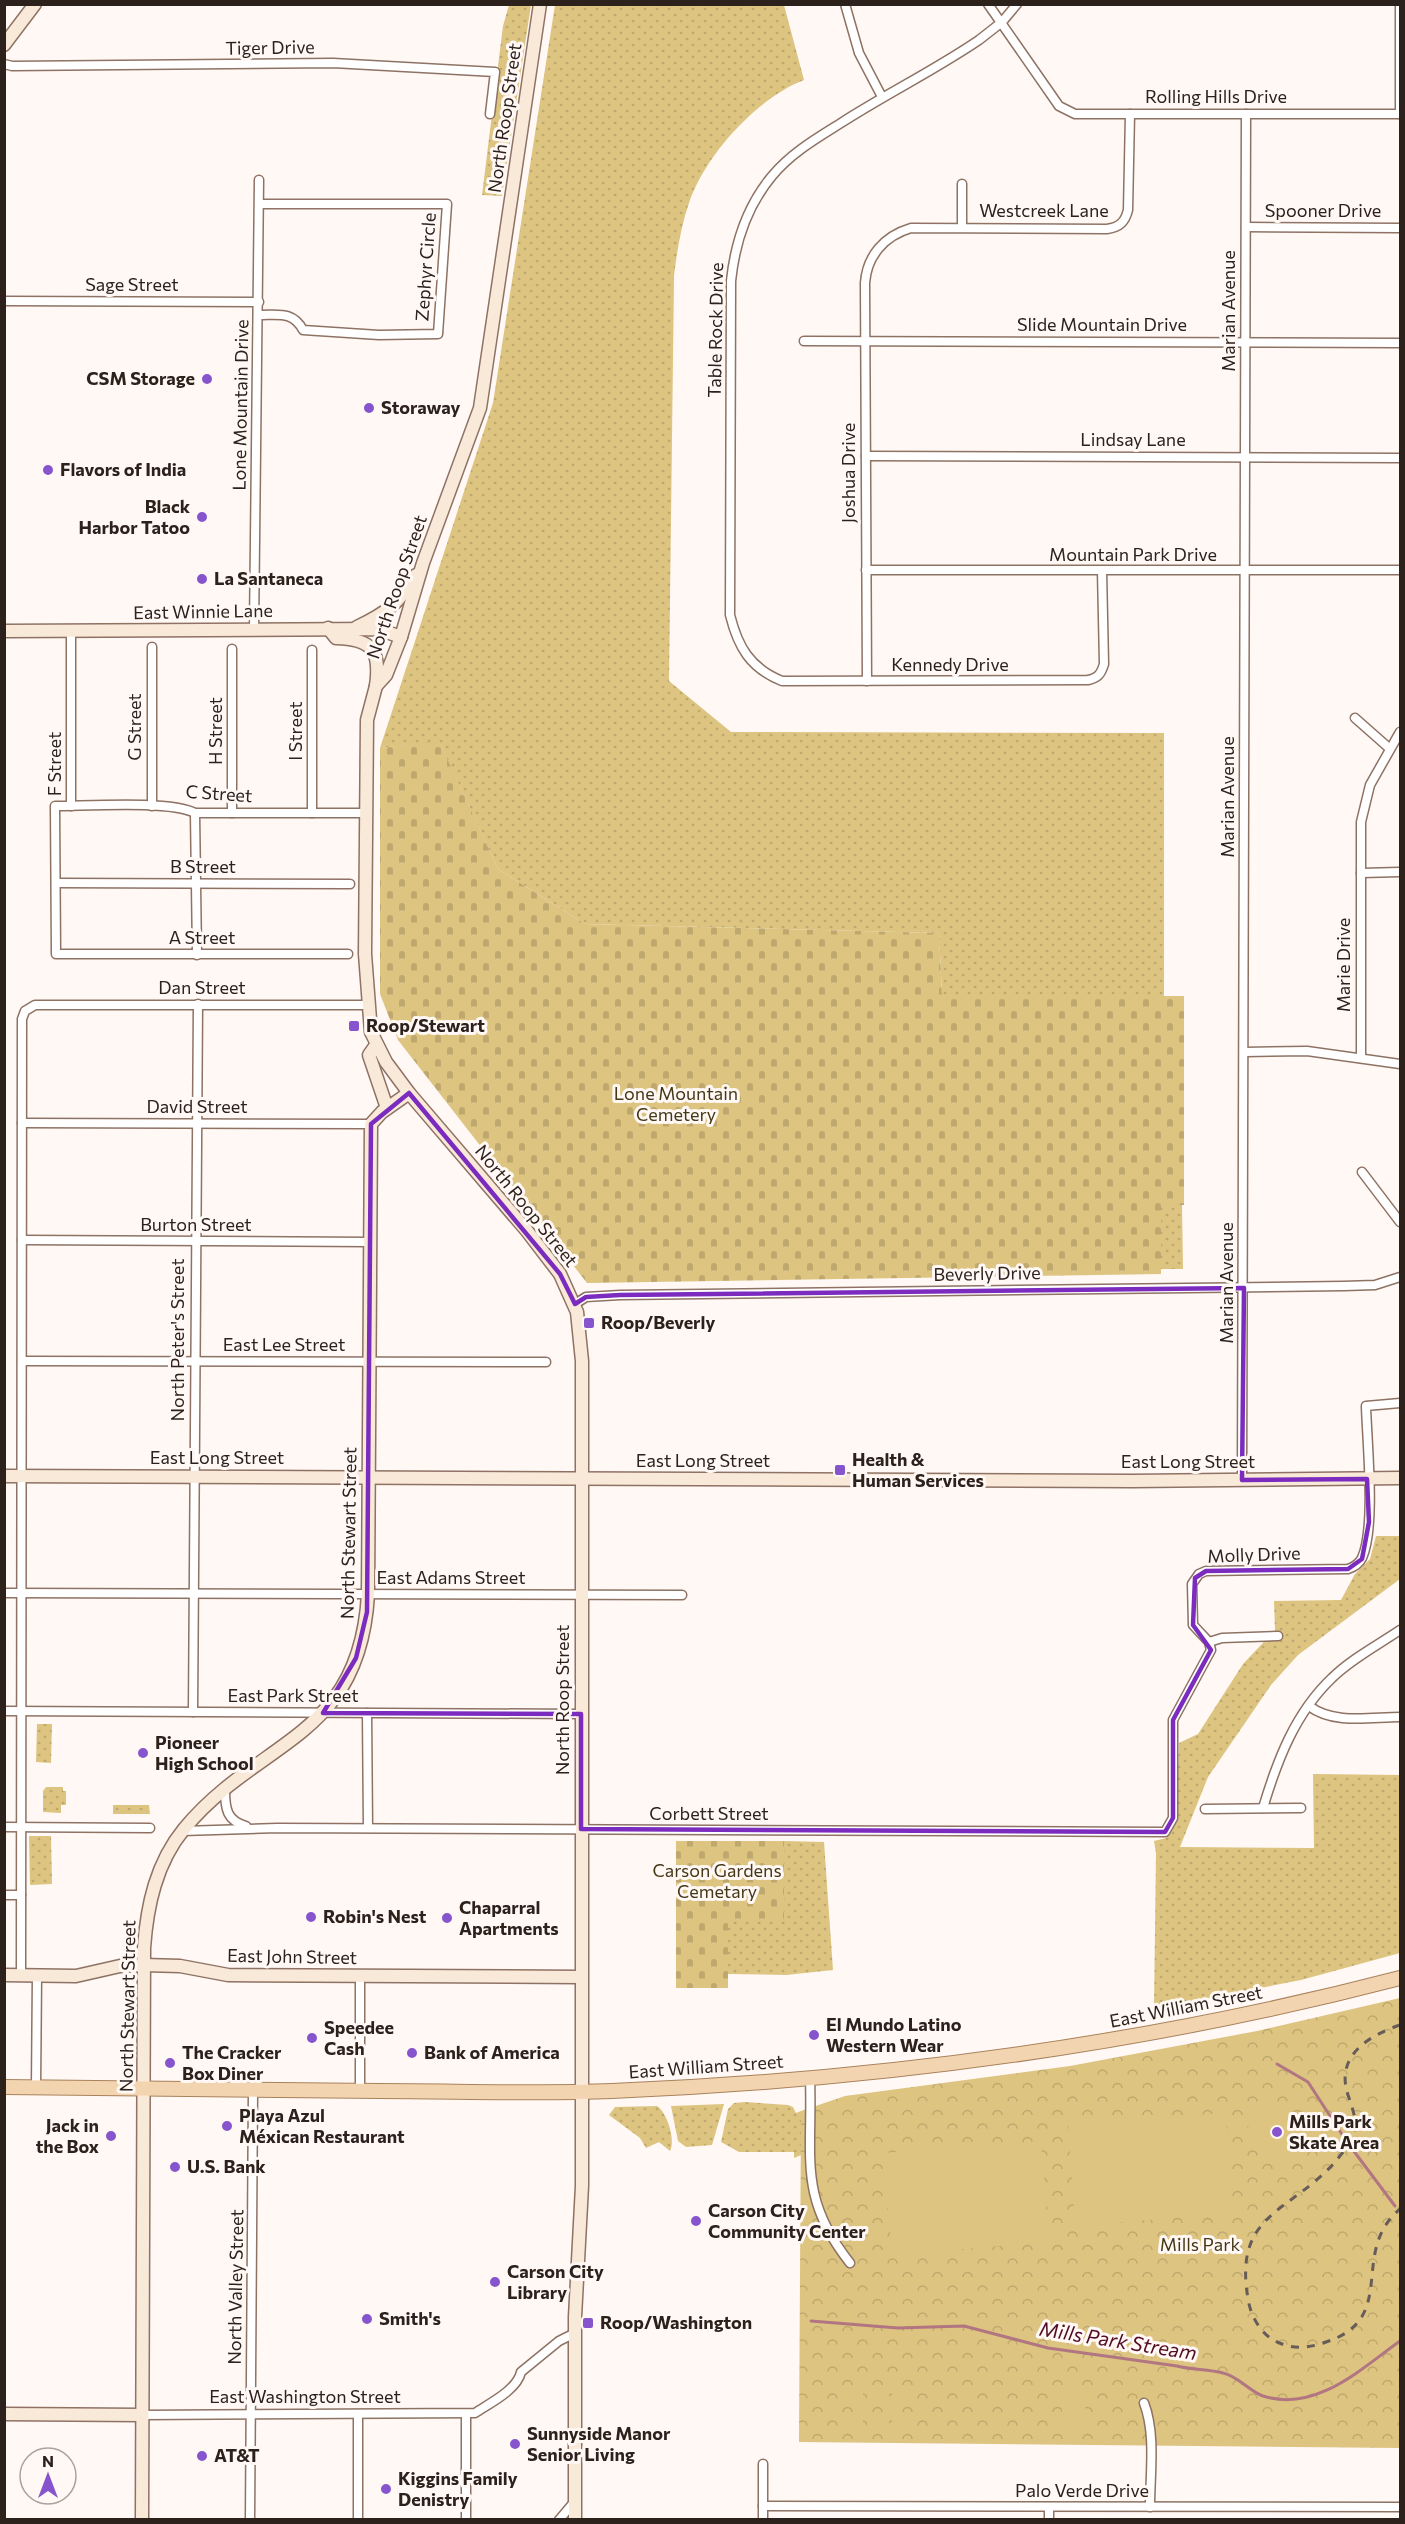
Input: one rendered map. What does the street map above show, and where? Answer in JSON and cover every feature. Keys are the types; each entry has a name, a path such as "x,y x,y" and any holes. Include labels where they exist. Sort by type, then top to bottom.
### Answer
{"main road":[{"name":"East William Street","path":"4,2087 253,2091 580,2092 810,2078 1006,2056 1145,2034 1256,2013 1401,1978"}],"street":[{"path":"4,45 35,4"},
{"name":"North Roop Street","path":"540,4 480,408 423,563 401,637 386,675 376,686 367,720 365,813 368,1005 371,1032 376,1045 409,1093 540,1247 560,1274 574,1304 582,1361 581,2212 577,2241 575,2333 575,2520"},
{"path":"845,4 860,53 882,97"},
{"path":"988,4 1002,22"},
{"name":"Table Rock Drive","path":"730,615 731,281 738,238 758,196 788,159 882,97 965,49 1002,22 1017,4"},
{"path":"1400,4 1400,114"},
{"name":"Rolling Hills Drive","path":"1002,22 1059,106 1075,114 1400,114"},
{"name":"Tiger Drive","path":"4,63 12,66 377,64 495,72 490,114"},
{"name":"Westcreek Lane","path":"869,264 883,242 904,230 962,227 1107,229 1120,226 1128,210 1130,114"},
{"name":"Marian Avenue","path":"1242,1480 1246,114"},
{"name":"Lone Mountain Drive","path":"254,630 260,315 261,204 259,180"},
{"path":"962,184 962,227"},
{"name":"Zephyr Circle","path":"260,315 290,315 298,321 303,330 379,335 438,334 447,204 261,204"},
{"name":"Spooner Drive","path":"1246,227 1401,228"},
{"name":"Joshua Drive","path":"867,681 865,284 869,264"},
{"name":"Sage Street","path":"4,301 260,302"},
{"name":"Slide Mountain Drive","path":"804,341 1401,343"},
{"name":"Lindsay Lane","path":"866,456 1401,458"},
{"path":"352,628 372,620 401,600 423,563"},
{"name":"Mountain Park Drive","path":"866,570 1245,572 1401,570"},
{"name":"Kennedy Drive","path":"730,615 743,652 760,670 771,676 795,682 1095,679 1101,673 1104,664 1102,571"},
{"path":"328,628 336,638 365,642 375,653 379,665 376,686"},
{"name":"East Winnie Lane","path":"4,631 352,628 378,629 401,637"},
{"name":"F Street","path":"56,954 55,806 71,806 71,631"},
{"name":"G Street","path":"152,647 152,806"},
{"name":"H Street","path":"232,649 232,813"},
{"name":"I Street","path":"312,650 312,813"},
{"path":"1354,717 1389,748"},
{"name":"Marie Drive","path":"1361,1058 1363,806 1370,785 1389,748 1401,732"},
{"name":"C Street","path":"71,806 152,806 187,808 195,813 365,813"},
{"path":"195,813 197,955"},
{"path":"1361,873 1401,872"},
{"name":"B Street","path":"56,883 350,884"},
{"name":"A Street","path":"56,954 348,954"},
{"name":"North Peter's Street","path":"193,1712 198,1004"},
{"name":"Dan Street","path":"22,1123 22,1019 26,1011 35,1005 368,1005"},
{"path":"376,1045 369,1055 370,1064 387,1108"},
{"path":"1244,1052 1307,1051 1401,1064"},
{"path":"371,1124 387,1108 409,1093"},
{"path":"21,1975 22,1123"},
{"name":"David Street","path":"22,1123 371,1124"},
{"name":"North Stewart Street","path":"142,2520 145,1924 154,1884 182,1831 225,1790 301,1734 323,1713 337,1696 356,1658 365,1628 368,1594 371,1124"},
{"path":"1362,1172 1401,1222"},
{"name":"Burton Street","path":"22,1240 370,1242"},
{"name":"Beverly Drive","path":"574,1304 586,1297 620,1295 1375,1285 1401,1277"},
{"name":"East Lee Street","path":"22,1361 546,1362"},
{"name":"Molly Drive","path":"1209,1642 1193,1625 1192,1584 1199,1574 1353,1568 1362,1559 1369,1522 1366,1406 1401,1403"},
{"name":"East Long Street","path":"4,1476 1242,1480 1401,1478"},
{"name":"East Adams Street","path":"4,1593 682,1595"},
{"path":"1263,1808 1278,1759 1309,1706 1332,1677 1401,1630"},
{"path":"1209,1642 1222,1638 1278,1636"},
{"name":"Corbett Street","path":"182,1831 253,1828 368,1828 1165,1832 1173,1818 1173,1720 1210,1656 1209,1642"},
{"path":"1309,1706 1321,1715 1339,1718 1401,1717"},
{"name":"East Park Street","path":"4,1712 581,1714"},
{"path":"367,1713 368,1828"},
{"path":"225,1790 226,1808 230,1817 237,1824 253,1828"},
{"path":"1205,1809 1301,1808"},
{"path":"4,1827 150,1828"},
{"path":"4,1894 21,1895"},
{"name":"East John Street","path":"4,1975 76,1976 120,1966 144,1965 180,1966 228,1975 581,1977"},
{"path":"36,2088 37,1976"},
{"path":"360,1976 360,2091"},
{"path":"810,2078 810,2168 814,2200 830,2236 850,2263"},
{"name":"North Valley Street","path":"250,2520 253,2091"},
{"path":"466,2520 466,2415 475,2413 519,2379 521,2372 559,2341 575,2333"},
{"path":"1144,2403 1149,2430 1150,2507"},
{"name":"East Washington Street","path":"4,2414 466,2415"},
{"path":"358,2415 358,2520"},
{"path":"763,2464 763,2520"},
{"path":"559,2520 575,2500"},
{"name":"Palo Verde Drive","path":"763,2506 1401,2507"},
{"path":"1049,2507 1049,2520"}],"highlighted area":[{"path":"409,1093 560,1274 575,1304 586,1297 620,1295 1244,1288 1242,1480 1367,1479 1369,1522 1362,1559 1348,1569 1206,1571 1195,1578 1193,1625 1211,1650 1173,1720 1173,1818 1165,1832 581,1829 581,1714 323,1713 356,1658 367,1612 371,1124"}],"green space":[{"path":"509,5 531,5 502,196 482,195 503,26"},
{"path":"555,5 784,5 804,80 768,100 735,130 720,148 697,185 689,203 682,230 674,276 669,681 731,732 1164,733 1164,996 942,996 939,933 585,924 498,869 439,742 380,748 493,403"},
{"name":"Lone Mountain Cemetery","path":"439,741 498,869 585,924 939,933 942,996 1184,996 1184,1205 1161,1206 1161,1274 587,1283 398,1040 380,994 380,748"},
{"path":"1161,1205 1182,1205 1183,1269 1161,1269"},
{"path":"1376,1536 1400,1536 1400,1579 1298,1655 1271,1685 1208,1777 1180,1847 1314,1848 1313,1774 1400,1775 1400,1953 1301,1980 1154,2009 1156,1853 1154,1841 1166,1838 1176,1821 1179,1743 1198,1734 1243,1664 1275,1630 1274,1601 1341,1600 1355,1574 1370,1559"},
{"path":"37,1724 52,1724 51,1763 36,1762"},
{"path":"46,1787 63,1787 63,1791 66,1791 66,1805 61,1805 61,1813 43,1812 43,1791"},
{"path":"113,1805 149,1805 150,1814 113,1814"},
{"path":"29,1836 51,1836 52,1884 30,1885"},
{"name":"Carson Gardens Cemetary","path":"676,1841 784,1841 784,1921 728,1921 728,1988 676,1988"},
{"path":"784,1841 824,1842 833,1970 786,1975 728,1974 728,1921 784,1921"},
{"name":"Mills Park","path":"1400,1998 1400,2448 799,2442 801,2111 845,2096 1070,2066 1257,2031"},
{"name":"Mills Park Skate Area","path":"1270,2102 1285,2107 1300,2121 1305,2135 1305,2144 1294,2157 1281,2160 1268,2155 1257,2146 1250,2134 1248,2121 1254,2110"},
{"path":"734,2103 788,2105 793,2107 796,2113 801,2111 801,2155 794,2158 794,2152 739,2152 721,2142 728,2109"},
{"path":"724,2104 712,2145 686,2147 678,2141 671,2106"},
{"path":"657,2106 661,2109 670,2127 672,2146 670,2151 659,2142 646,2148 640,2138 609,2115 615,2107"},
{"path":"1226,2113 1232,2213 1075,2226 1068,2123"},
{"path":"1041,2141 1049,2242 892,2255 883,2153"},
{"path":"854,2385 863,2385 863,2405 854,2405"},
{"path":"867,2385 876,2385 876,2405 867,2405"},
{"path":"879,2385 889,2385 889,2405 879,2405"},
{"path":"892,2385 901,2385 901,2405 892,2405"},
{"path":"1064,2385 1087,2387 1084,2427 1061,2425"},
{"path":"854,2412 863,2412 863,2432 854,2432"},
{"path":"867,2412 876,2412 876,2432 867,2432"},
{"path":"880,2412 889,2412 889,2432 880,2432"},
{"path":"892,2412 902,2412 902,2432 892,2432"}],"waterway":[{"path":"1277,2064 1308,2082 1345,2139"},
{"path":"1353,2150 1395,2206"},
{"name":"Mills Park Stream","path":"811,2321 898,2328 964,2326 1048,2348 1223,2373 1234,2377 1263,2396 1283,2400 1320,2393 1337,2385 1400,2341"}],"railway":[{"path":"1400,2025 1366,2042 1350,2059 1345,2081 1355,2128 1349,2145 1318,2179 1268,2219 1256,2233 1248,2251 1246,2274 1249,2304 1256,2323 1270,2338 1288,2346 1299,2347 1321,2344 1348,2331 1361,2317 1368,2301 1377,2245 1385,2226 1400,2209"}],"place":[{"name":"CSM Storage","path":"207,379"},
{"name":"Storaway","path":"369,408"},
{"name":"Flavors of India","path":"48,470"},
{"name":"Black Harbor Tatoo","path":"202,517"},
{"name":"La Santaneca","path":"202,579"},
{"name":"Roop/Stewart","path":"354,1026"},
{"name":"Roop/Beverly","path":"589,1323"},
{"name":"Health & Human Services","path":"840,1470"},
{"name":"Pioneer High School","path":"143,1753"},
{"name":"Robin's Nest","path":"311,1917"},
{"name":"Chaparral Apartments","path":"447,1918"},
{"name":"El Mundo Latino Western Wear","path":"814,2035"},
{"name":"Speedee Cash","path":"312,2038"},
{"name":"Bank of America","path":"412,2053"},
{"name":"The Cracker Box Diner","path":"170,2063"},
{"name":"Playa Azul Méxican Restaurant","path":"227,2126"},
{"name":"Mills Park Skate Area","path":"1277,2132"},
{"name":"Jack in the Box","path":"111,2136"},
{"name":"U.S. Bank","path":"175,2167"},
{"name":"Carson City Community Center","path":"696,2221"},
{"name":"Carson City Library","path":"495,2282"},
{"name":"Smith's","path":"367,2319"},
{"name":"Roop/Washington","path":"588,2323"},
{"name":"Sunnyside Manor Senior Living","path":"515,2444"},
{"name":"AT&T","path":"202,2456"},
{"name":"Kiggins Family Denistry","path":"386,2489"}]}
